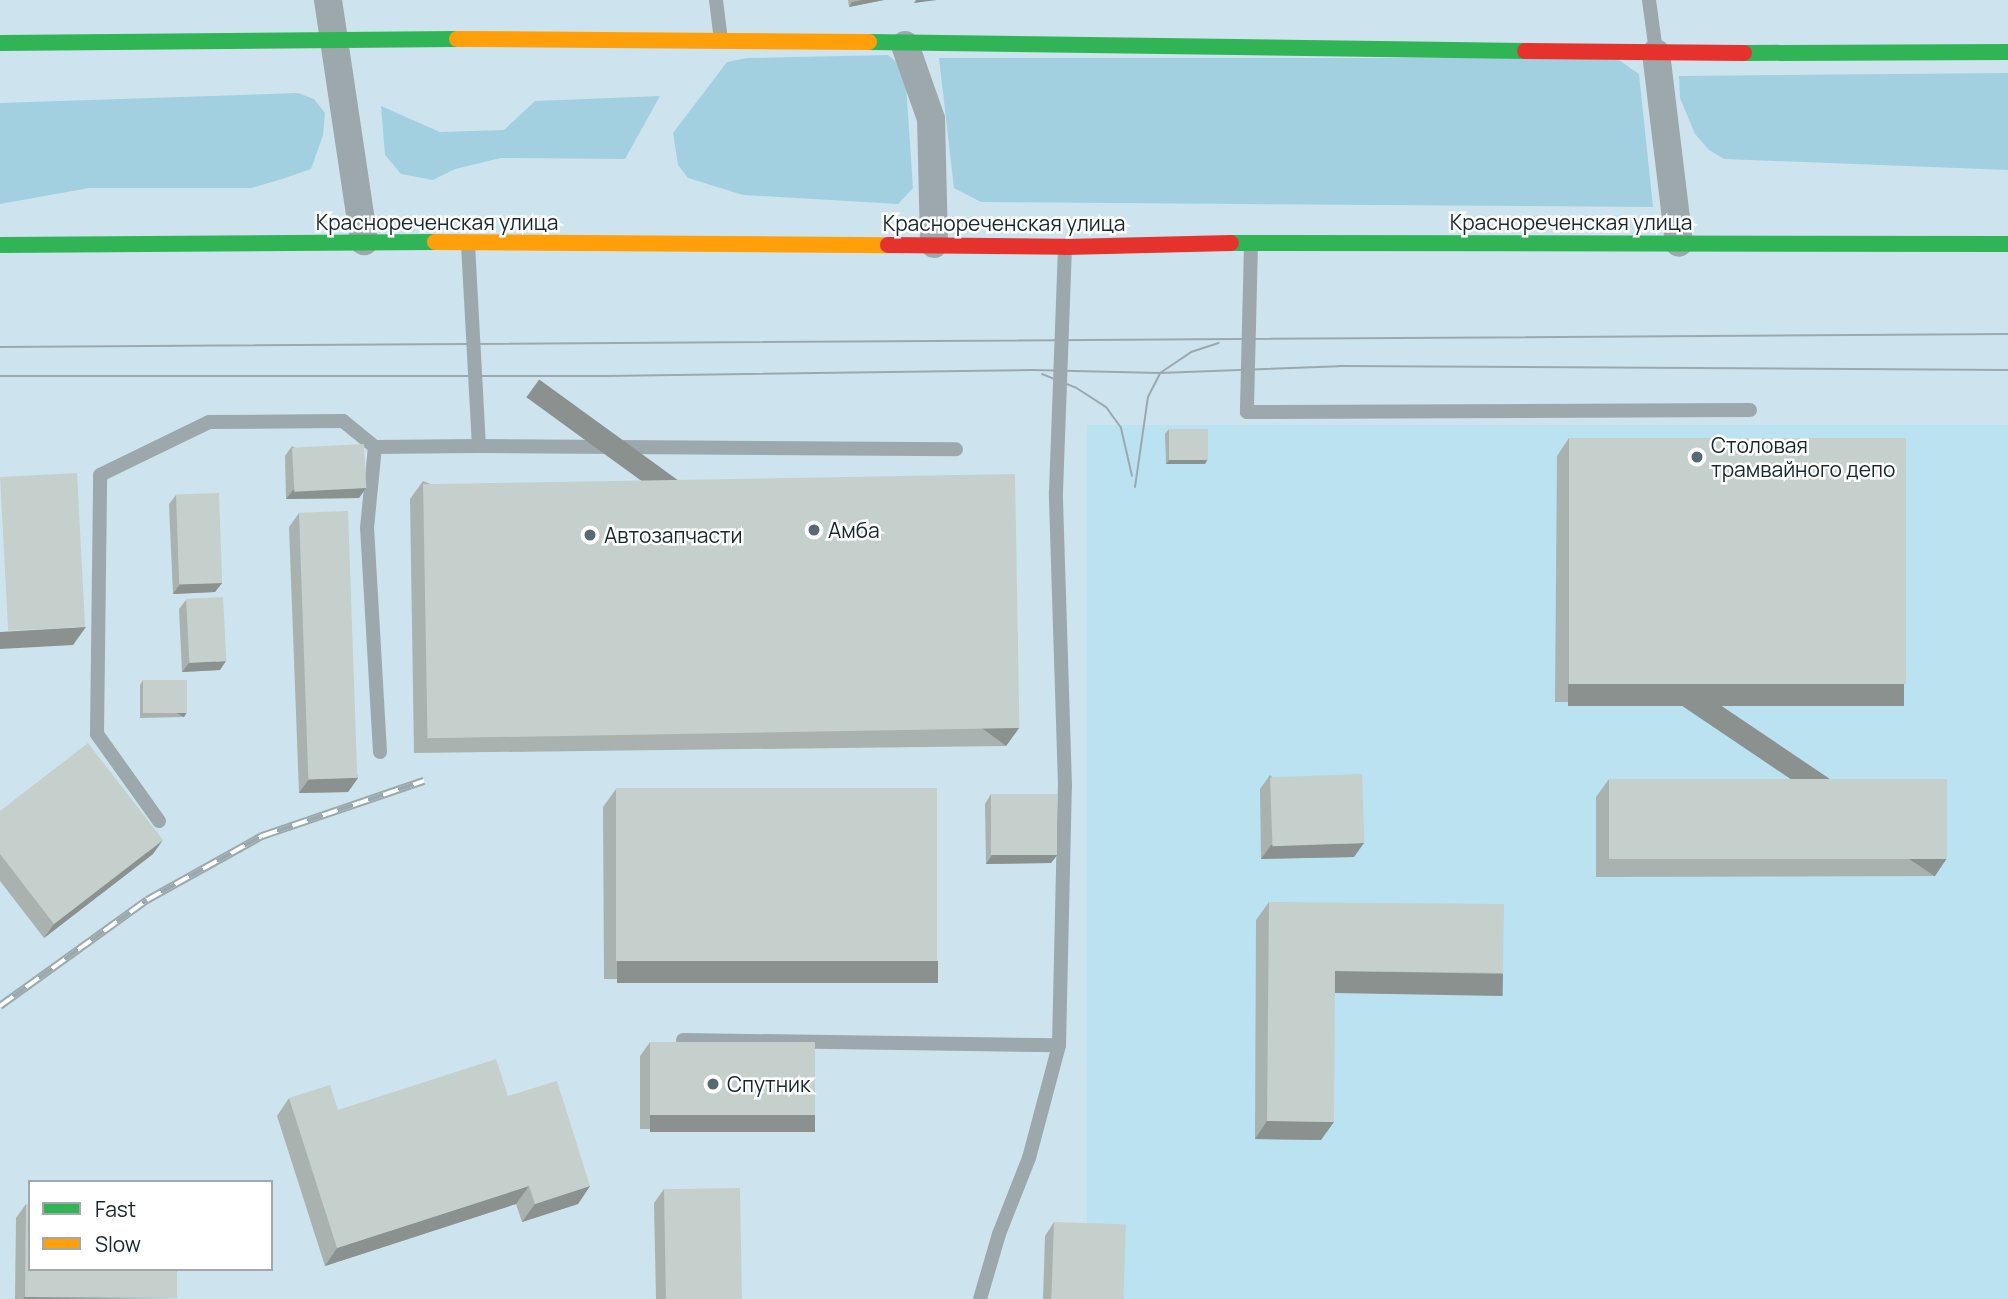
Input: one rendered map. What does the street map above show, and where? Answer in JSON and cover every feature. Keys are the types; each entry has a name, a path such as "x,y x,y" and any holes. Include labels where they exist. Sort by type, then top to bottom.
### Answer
{"street":[{"path":"328,0 364,242"},
{"path":"0,43 333,39 722,40 1656,53 2008,52"},
{"path":"905,44 931,119 934,244"},
{"path":"1656,53 1679,243"},
{"name":"Краснореченская улица","path":"0,245 364,242 1065,247 1251,242 2008,244"}],"lane":[{"path":"716,0 722,40"},
{"path":"1649,0 1656,53"},
{"path":"468,242 479,446"},
{"path":"1251,242 1247,412 1749,410"},
{"path":"981,1299 999,1234 1029,1158 1059,1045 1065,786 1056,492 1065,247"},
{"path":"159,821 97,734 100,475 209,422 343,421 375,447 957,449"},
{"path":"375,447 367,528 380,752"},
{"path":"684,1040 1059,1045"}],"shaded area":[{"path":"888,55 905,69 913,188 898,204 743,195 688,178 678,165 673,133 727,62 747,58"},
{"path":"939,58 1616,58 1639,74 1653,207 981,202 954,188"},
{"path":"2008,73 2008,170 1724,159 1709,150 1695,134 1680,98 1679,76"},
{"path":"298,93 314,99 325,113 323,135 311,169 251,188 89,188 0,204 0,103"},
{"path":"660,96 625,159 501,158 455,169 433,180 401,174 385,155 381,106 440,132 504,130 535,101"},
{"path":"1087,425 2008,425 2008,1299 1087,1299"}],"building":[{"path":"1169,429 1208,429 1208,460 1169,460"},
{"path":"1569,438 1906,438 1906,684 1569,684"},
{"path":"364,444 366,488 294,492 292,448"},
{"path":"77,473 85,627 8,631 0,477"},
{"path":"1015,474 1019,728 428,738 423,484"},
{"path":"219,493 222,583 179,584 176,495"},
{"path":"348,511 357,778 308,780 299,513"},
{"path":"223,597 226,661 189,663 186,599"},
{"path":"143,680 187,680 187,713 143,713"},
{"path":"88,743 163,840 54,924 0,854 0,811"},
{"path":"1362,774 1364,843 1272,846 1270,777"},
{"path":"1609,779 1947,779 1947,859 1609,859"},
{"path":"616,788 937,788 937,961 616,961"},
{"path":"991,794 1057,794 1057,855 991,855"},
{"path":"1269,902 1504,904 1503,973 1335,971 1334,1122 1267,1121"},
{"path":"650,1042 815,1042 815,1115 650,1115"},
{"path":"496,1059 508,1096 557,1081 590,1186 535,1204 529,1186 337,1248 289,1098 330,1085 338,1110"},
{"path":"740,1188 742,1299 666,1299 664,1189"},
{"path":"26,1204 28,1271 177,1271 177,1298 25,1297"},
{"path":"1054,1222 1126,1225 1123,1299 1051,1299"}],"tram line":[{"path":"0,347 2008,334"},
{"path":"1135,487 1148,397 1160,373 1191,352 1219,343"},
{"path":"0,376 606,376 1032,370 1160,373 1339,366 2008,370"},
{"path":"1042,374 1075,387 1106,407 1121,428 1132,476"}],"railway":[{"path":"0,1006 147,900 262,836 424,781"}],"traffic: fast":[{"path":"0,43 457,39"},
{"path":"869,42 1525,51"},
{"path":"1744,53 2008,52"},
{"path":"0,245 435,242"},
{"path":"1231,243 2008,244"}],"traffic: slow":[{"path":"457,39 869,42"},
{"path":"435,242 888,245"}],"traffic: jam":[{"path":"1525,51 1744,53"},
{"path":"888,245 1065,247 1231,243"}],"place":[{"name":"Столовая трамвайного депо","path":"1697,457"},
{"name":"Амба","path":"814,530"},
{"name":"Автозапчасти","path":"590,535"},
{"name":"Спутник","path":"713,1084"}]}
